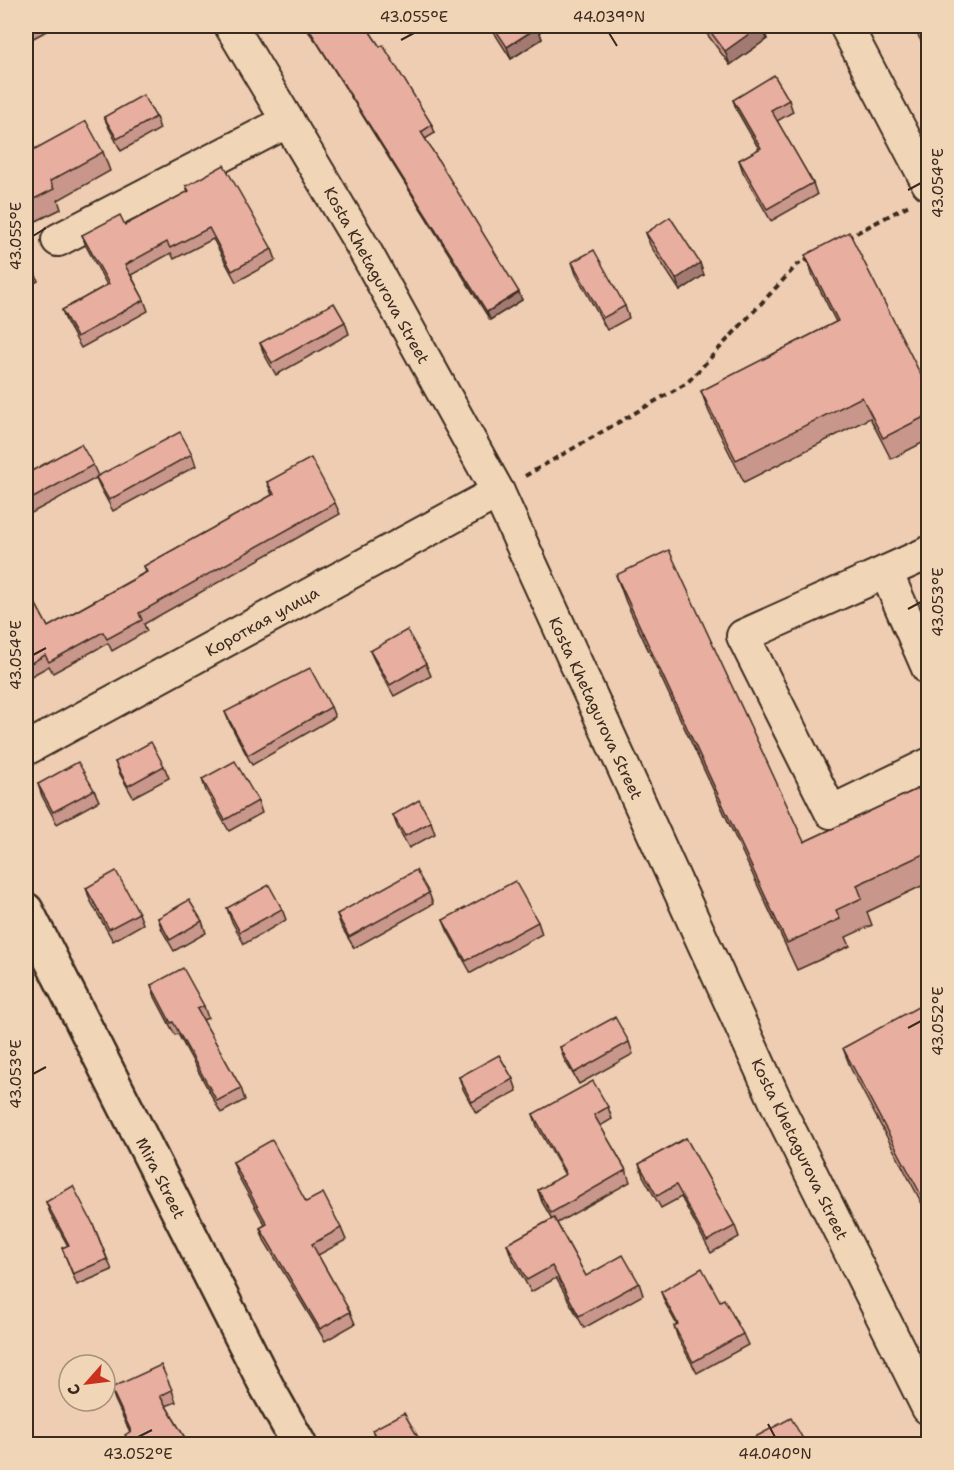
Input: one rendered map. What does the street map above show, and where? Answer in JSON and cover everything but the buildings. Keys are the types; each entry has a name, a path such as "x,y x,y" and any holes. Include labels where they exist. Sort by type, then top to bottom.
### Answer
{"main road":[{"name":"Mira Street","path":"26,910 267,1387 299,1444"}],"street":[{"name":"Kosta Khetagurova Street","path":"231,26 364,249 498,492 781,1113 928,1408"},
{"path":"846,26 923,192"},
{"path":"58,240 288,121"},
{"name":"Короткая улица","path":"26,749 498,492"},
{"path":"928,553 743,636 831,812 928,765"},
{"path":"886,572 928,668"}],"path":[{"path":"837,244 923,192"},
{"path":"498,492 687,383 797,265 817,254"}]}
